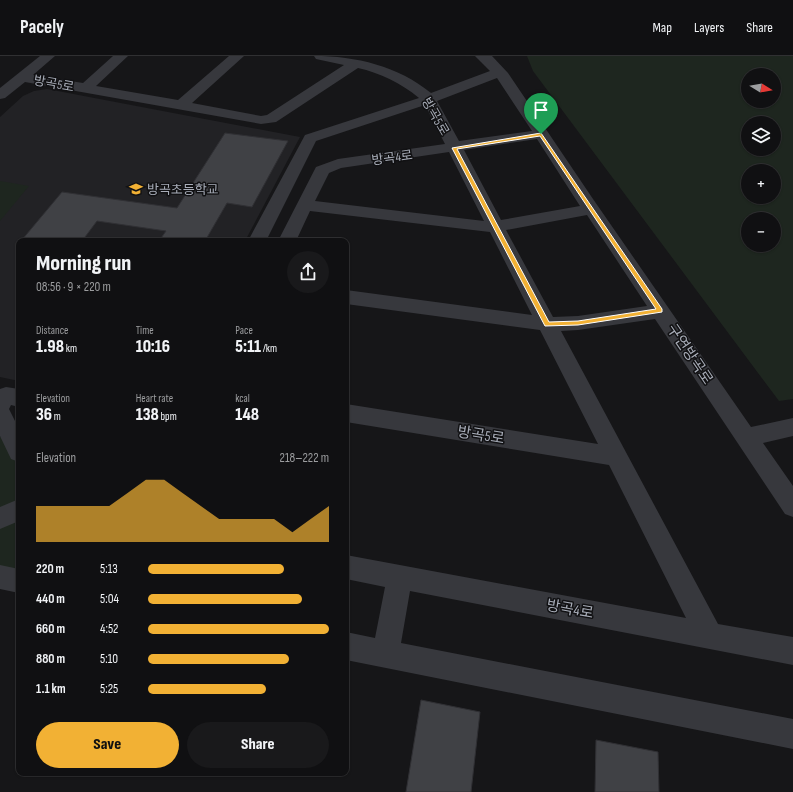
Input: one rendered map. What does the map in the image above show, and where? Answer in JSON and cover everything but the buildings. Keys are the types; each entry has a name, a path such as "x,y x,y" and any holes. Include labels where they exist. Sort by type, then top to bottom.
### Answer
{"street":[{"path":"0,95 48,56"},
{"name":"방곡5로","path":"86,88 121,56"},
{"path":"181,105 237,56"},
{"name":"방곡5로","path":"322,56 387,71 418,88 429,99 709,634"},
{"name":"구연방곡로","path":"482,56 486,58 499,72 793,506"},
{"name":"방곡5로","path":"22,77 260,120 271,119 355,64"},
{"path":"259,238 310,138 429,99 499,72"},
{"name":"방곡4로","path":"288,238 322,170 338,164 541,134"},
{"path":"305,205 496,226 591,209"},
{"path":"349,297 547,324 578,323 660,311"},
{"path":"5,401 16,441"},
{"name":"방곡5로","path":"349,413 616,457"},
{"path":"746,437 793,428"},
{"path":"0,518 16,511"},
{"name":"방곡4로","path":"349,568 793,651"},
{"path":"0,577 16,580"},
{"path":"385,654 400,577"},
{"path":"349,647 793,734"}],"shaded area":[{"path":"527,56 793,56 793,399 779,401 533,71"},
{"name":"방곡초등학교","path":"47,89 300,137 247,238 16,238 16,380 0,377 0,117 23,96 34,91"},
{"path":"0,181 29,186 0,221"},
{"path":"16,429 16,580 0,577 0,437"}],"place":[{"name":"방곡초등학교","path":"136,189"}],"route":[{"path":"541,134 660,311 578,323 547,324 454,148 541,134"}]}
